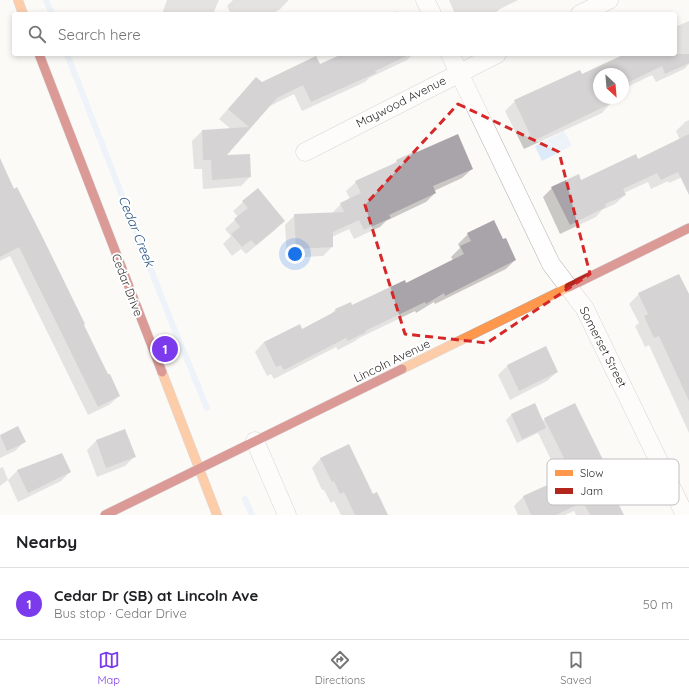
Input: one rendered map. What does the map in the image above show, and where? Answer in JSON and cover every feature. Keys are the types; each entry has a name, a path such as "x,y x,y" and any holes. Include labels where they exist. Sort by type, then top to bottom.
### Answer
{"street":[{"path":"18,0 23,12"},
{"path":"425,0 431,12"},
{"path":"584,12 609,0"},
{"name":"Cedar Drive","path":"40,56 217,515"},
{"name":"Somerset Street","path":"451,56 551,264 585,309 658,459"},
{"name":"Maywood Avenue","path":"305,152 458,72 492,56"},
{"name":"Lincoln Avenue","path":"105,515 689,228"},
{"path":"255,441 286,515"},
{"name":"Somerset Street","path":"679,503 685,515"}],"highlighted area":[{"path":"458,104 559,152 590,274 487,343 405,334 365,205"}],"water":[{"path":"564,131 572,146 542,161 535,146"}],"building":[{"path":"677,54 689,54 689,63 665,74 662,66 629,82 629,68 595,68 621,56 677,56"},
{"path":"316,56 320,64 338,56 407,56 375,71 376,73 311,102 303,85 277,98 227,155 250,154 251,177 212,180 211,160 203,160 202,130 249,127 228,109 256,77 262,82"},
{"path":"593,69 593,104 610,104 533,141 514,100 580,70 582,74"},
{"path":"458,134 473,169 433,186 436,193 389,215 391,218 364,230 359,220 333,232 333,247 296,249 294,214 344,212 340,203 361,193 355,181 397,162 396,160"},
{"path":"689,134 689,195 678,172 661,180 657,173 623,189 626,195 605,204 606,207 570,225 551,187 579,174 581,180 636,154 638,159"},
{"path":"0,158 14,189 17,187 42,236 101,360 108,374 110,374 120,396 98,407 19,247 0,257"},
{"path":"258,188 285,221 256,245 251,240 242,247 231,234 240,227 234,219 248,208 242,201"},
{"path":"494,220 503,239 506,238 516,260 445,296 444,293 426,304 425,302 365,331 366,332 348,341 346,338 284,370 281,365 276,367 264,342 300,324 302,329 336,311 335,309 351,302 352,305 405,280 406,283 464,254 460,246 471,241 467,233"},
{"path":"679,274 689,294 689,401 659,336 654,338 644,316 648,314 638,293"},
{"path":"546,346 558,372 519,391 507,365"},
{"path":"535,403 546,428 522,439 511,414"},
{"path":"575,403 603,459 564,459 544,418"},
{"path":"18,426 26,442 7,451 0,435"},
{"path":"125,429 136,457 106,468 96,440"},
{"path":"349,444 373,494 377,492 388,515 355,515 344,492 340,494 334,481 332,482 320,458"},
{"path":"62,453 71,472 28,493 17,470"},
{"path":"547,485 547,505 577,505 556,515 531,515 523,496"},
{"path":"585,505 619,505 624,515 590,515"}],"waterway":[{"name":"Cedar Creek","path":"46,0 51,12"},
{"name":"Cedar Creek","path":"68,56 169,316 207,408"},
{"name":"Cedar Creek","path":"245,499 252,515"}],"traffic: slow":[{"path":"18,0 22,12"},
{"path":"402,369 569,287"},
{"path":"162,372 217,515"}],"traffic: jam":[{"path":"40,56 162,372"},
{"path":"569,287 689,228"},
{"path":"105,515 402,369"}],"place":[{"name":"Cedar Dr (SB) at Lincoln Ave","path":"165,349"}]}
